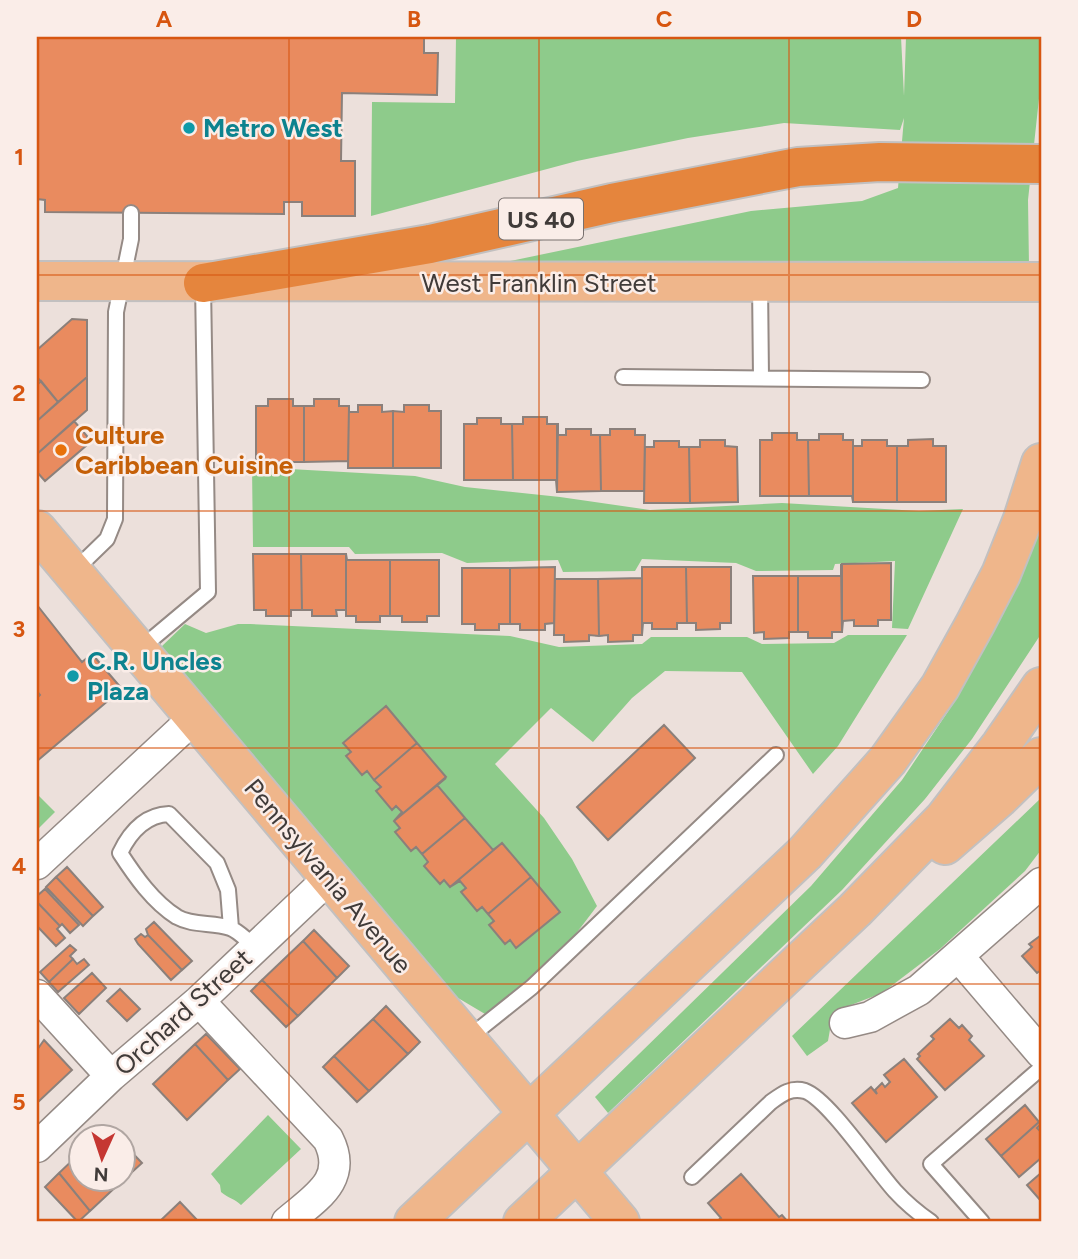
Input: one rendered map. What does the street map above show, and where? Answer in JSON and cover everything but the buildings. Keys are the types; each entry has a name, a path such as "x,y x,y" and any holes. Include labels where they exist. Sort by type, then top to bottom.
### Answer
{"highway":[{"name":"US 40","path":"203,283 430,244 715,181 798,167 880,162 1041,164"}],"main road":[{"name":"West Franklin Street","path":"37,281 1041,282"},
{"path":"414,1222 805,853 888,760 940,687 975,624 1001,573 1023,519 1041,463"},
{"name":"Pennsylvania Avenue","path":"37,530 620,1222"},
{"path":"523,1222 855,910 944,819 1001,745 1041,687"},
{"path":"855,910 951,839 1041,757"}],"street":[{"path":"37,864 194,718"},
{"name":"Orchard Street","path":"37,1147 111,1076 199,1001 329,878"},
{"path":"845,1023 870,1017 919,990 1041,883"},
{"path":"959,957 1041,1053"},
{"path":"37,995 111,1076"},
{"path":"199,1001 328,1139 335,1153 334,1175 328,1186 287,1222"}],"lane":[{"path":"73,572 107,539 115,519 116,312 131,239 131,213"},
{"path":"139,650 208,592 203,283"},
{"path":"760,283 761,378"},
{"path":"623,377 922,380"},
{"path":"466,1040 532,987 776,755"},
{"path":"231,928 228,890 217,863 169,814 156,815 130,834 120,853 154,897 178,918 231,928 256,947"},
{"path":"982,1222 931,1164 1041,1068"},
{"path":"692,1177 771,1102 796,1089 819,1098 895,1191 932,1222"}],"green space":[{"path":"456,37 901,37 904,96 906,37 1041,37 1041,80 1028,200 1029,266 491,265 751,211 862,201 898,188 904,118 900,130 784,123 688,138 577,161 371,216 372,102 455,103"},
{"path":"252,467 415,476 465,487 650,510 782,503 919,511 963,509 908,629 892,628 895,561 835,564 833,570 756,571 736,563 642,559 635,571 563,572 558,560 467,563 442,553 355,554 349,547 253,547"},
{"path":"1041,517 1041,634 972,739 925,799 842,890 608,1113 595,1097 811,886 902,780 955,701 1008,600"},
{"path":"185,624 206,633 238,624 250,624 510,636 559,647 642,644 651,637 747,637 762,644 834,643 848,635 907,635 838,746 813,774 742,672 665,671 632,698 593,742 551,708 495,764 544,818 572,859 597,906 534,979 485,1014 416,973 161,647"},
{"path":"37,794 55,812 37,830"},
{"path":"1041,798 1041,850 1025,871 940,949 882,993 833,1012 828,1041 807,1056 792,1036"},
{"path":"268,1115 301,1149 241,1205 221,1192 220,1185 211,1174"}],"place":[{"name":"Metro West","path":"189,128"},
{"name":"Culture Caribbean Cuisine","path":"61,450"},
{"name":"C.R. Uncles Plaza","path":"73,676"}]}
